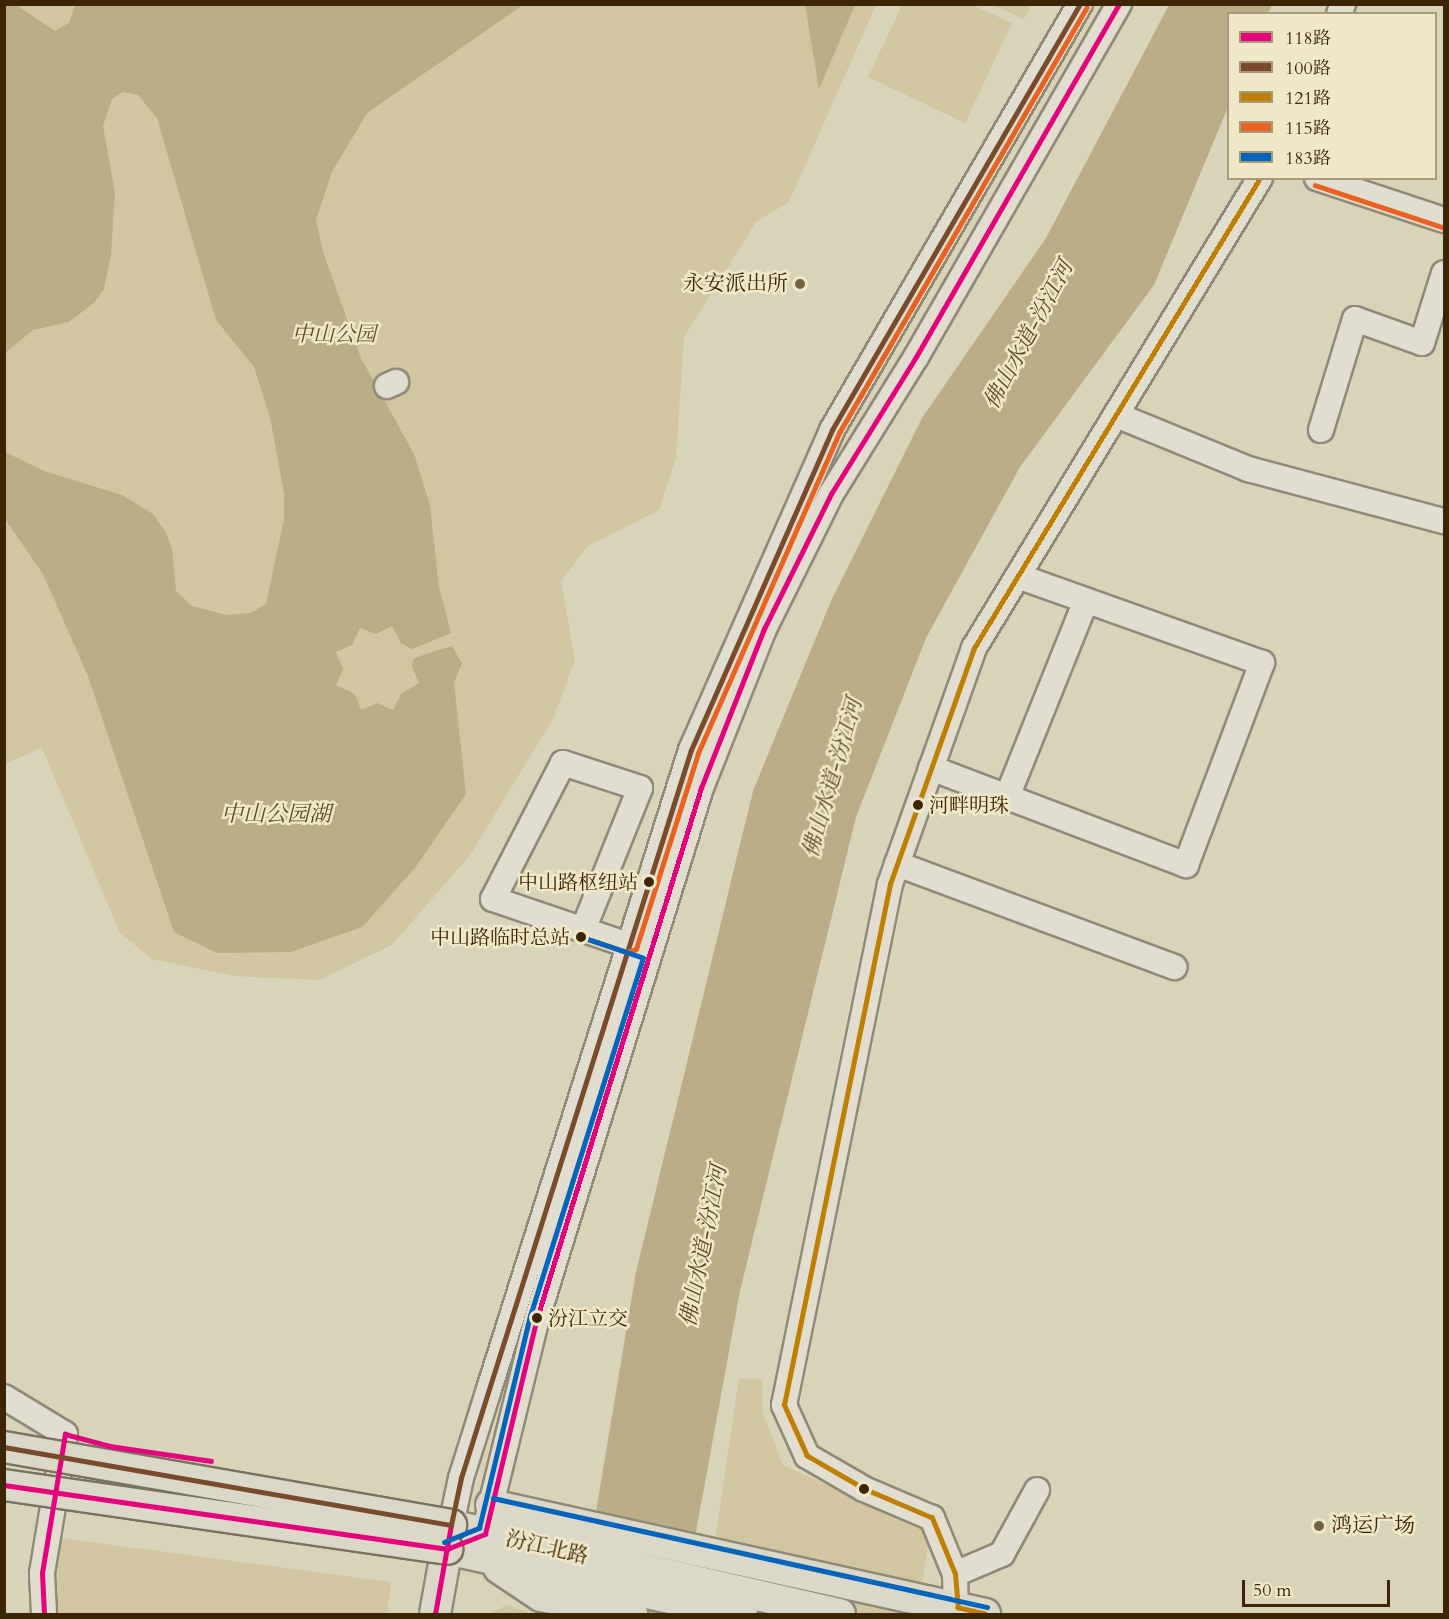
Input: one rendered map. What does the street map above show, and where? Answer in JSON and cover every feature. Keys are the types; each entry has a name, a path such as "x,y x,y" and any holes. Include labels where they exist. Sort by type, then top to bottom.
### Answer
{"main road":[{"name":"汾江北路","path":"4,1447 452,1524 484,1546 742,1614"},
{"name":"汾江北路","path":"4,1485 452,1524"},
{"path":"491,1505 911,1597 966,1612"},
{"path":"435,1614 452,1524"},
{"name":"汾江北路","path":"484,1546 840,1614"},
{"path":"484,1546 541,1596 632,1614"}],"street":[{"path":"452,1524 691,750 832,430 1080,4"},
{"path":"484,1546 491,1505 537,1318 652,953 701,788 764,629 831,494 916,357 1119,4"},
{"path":"966,1612 955,1574 932,1518 864,1489 807,1456 784,1405 890,884 974,648 1259,180"},
{"path":"1323,180 1444,220"},
{"path":"1321,429 1355,319 1422,343 1444,273"},
{"path":"1116,415 1248,469 1444,521"},
{"path":"931,768 1186,865 1262,663 1018,576"},
{"path":"1006,797 1086,600"},
{"path":"583,930 640,788 563,764 493,899 583,930 652,953"},
{"path":"897,864 1174,968"},
{"path":"4,1397 65,1434 42,1573 44,1614"},
{"path":"955,1574 1002,1554 1037,1490"},
{"path":"452,1524 491,1505"}],"green space":[{"name":"中山公园","path":"5,5 876,5 789,202 756,222 684,337 676,458 659,510 588,546 561,581 575,660 553,719 470,855 392,945 319,980 234,976 152,959 120,933 42,748 5,764"},
{"path":"902,5 972,5 1012,23 965,123 868,77"},
{"path":"993,5 1031,5 1024,19"},
{"path":"739,1378 762,1379 763,1413 783,1465 931,1532 916,1614 704,1614"},
{"path":"59,1538 391,1582 387,1614 55,1614 52,1590"},
{"path":"507,1605 532,1614 488,1614"}],"water":[{"name":"中山公园湖","path":"5,5 16,5 55,31 69,23 75,5 523,5 367,113 332,172 316,220 323,252 361,358 414,454 430,505 439,587 451,633 412,649 401,643 392,626 376,634 360,628 352,645 336,652 343,669 336,685 355,694 361,710 377,703 393,710 401,694 419,683 412,667 414,658 452,646 462,663 454,683 466,794 415,868 362,927 291,952 217,953 174,932 88,676 43,574 5,519 5,452 44,471 122,495 153,514 166,533 172,549 176,591 192,606 227,615 250,613 266,604 284,519 284,493 270,417 254,367 216,320 157,118 138,95 123,92 112,99 103,126 115,193 111,254 104,289 95,302 69,322 33,330 5,353"},
{"path":"805,5 855,5 819,89"},
{"name":"佛山水道-汾江河","path":"1169,5 1272,5 1268,12 1227,12 1227,109 1154,285 1020,467 926,638 856,817 740,1291 681,1614 579,1614 636,1272 753,791 831,601 922,418 1046,238"}],"transit line":[{"name":"100路","path":"4,1447 451,1525 461,1478 691,750 832,430 1080,4"},
{"name":"118路","path":"4,1485 447,1549 485,1534 537,1318 701,788 764,629 831,494 916,357 1119,4"},
{"name":"115路","path":"581,937 627,952 636,949 698,753 839,433 1086,8"},
{"name":"121路","path":"985,1614 958,1608 955,1574 932,1518 864,1489 807,1456 784,1405 890,884 974,648 1259,180"},
{"name":"115路","path":"1315,185 1442,227"},
{"name":"183路","path":"444,1542 479,1528 530,1316 643,958 581,937"},
{"name":"118路","path":"44,1614 42,1573 65,1434 110,1446 211,1461"},
{"name":"183路","path":"493,1498 987,1607"},
{"name":"118路","path":"435,1614 451,1525"}],"place":[{"name":"永安派出所","path":"800,284"},
{"name":"河畔明珠","path":"918,805"},
{"name":"中山路枢纽站","path":"649,882"},
{"name":"中山路临时总站","path":"581,937"},
{"name":"汾江立交","path":"537,1318"},
{"name":"鸿运广场","path":"1319,1526"}]}
